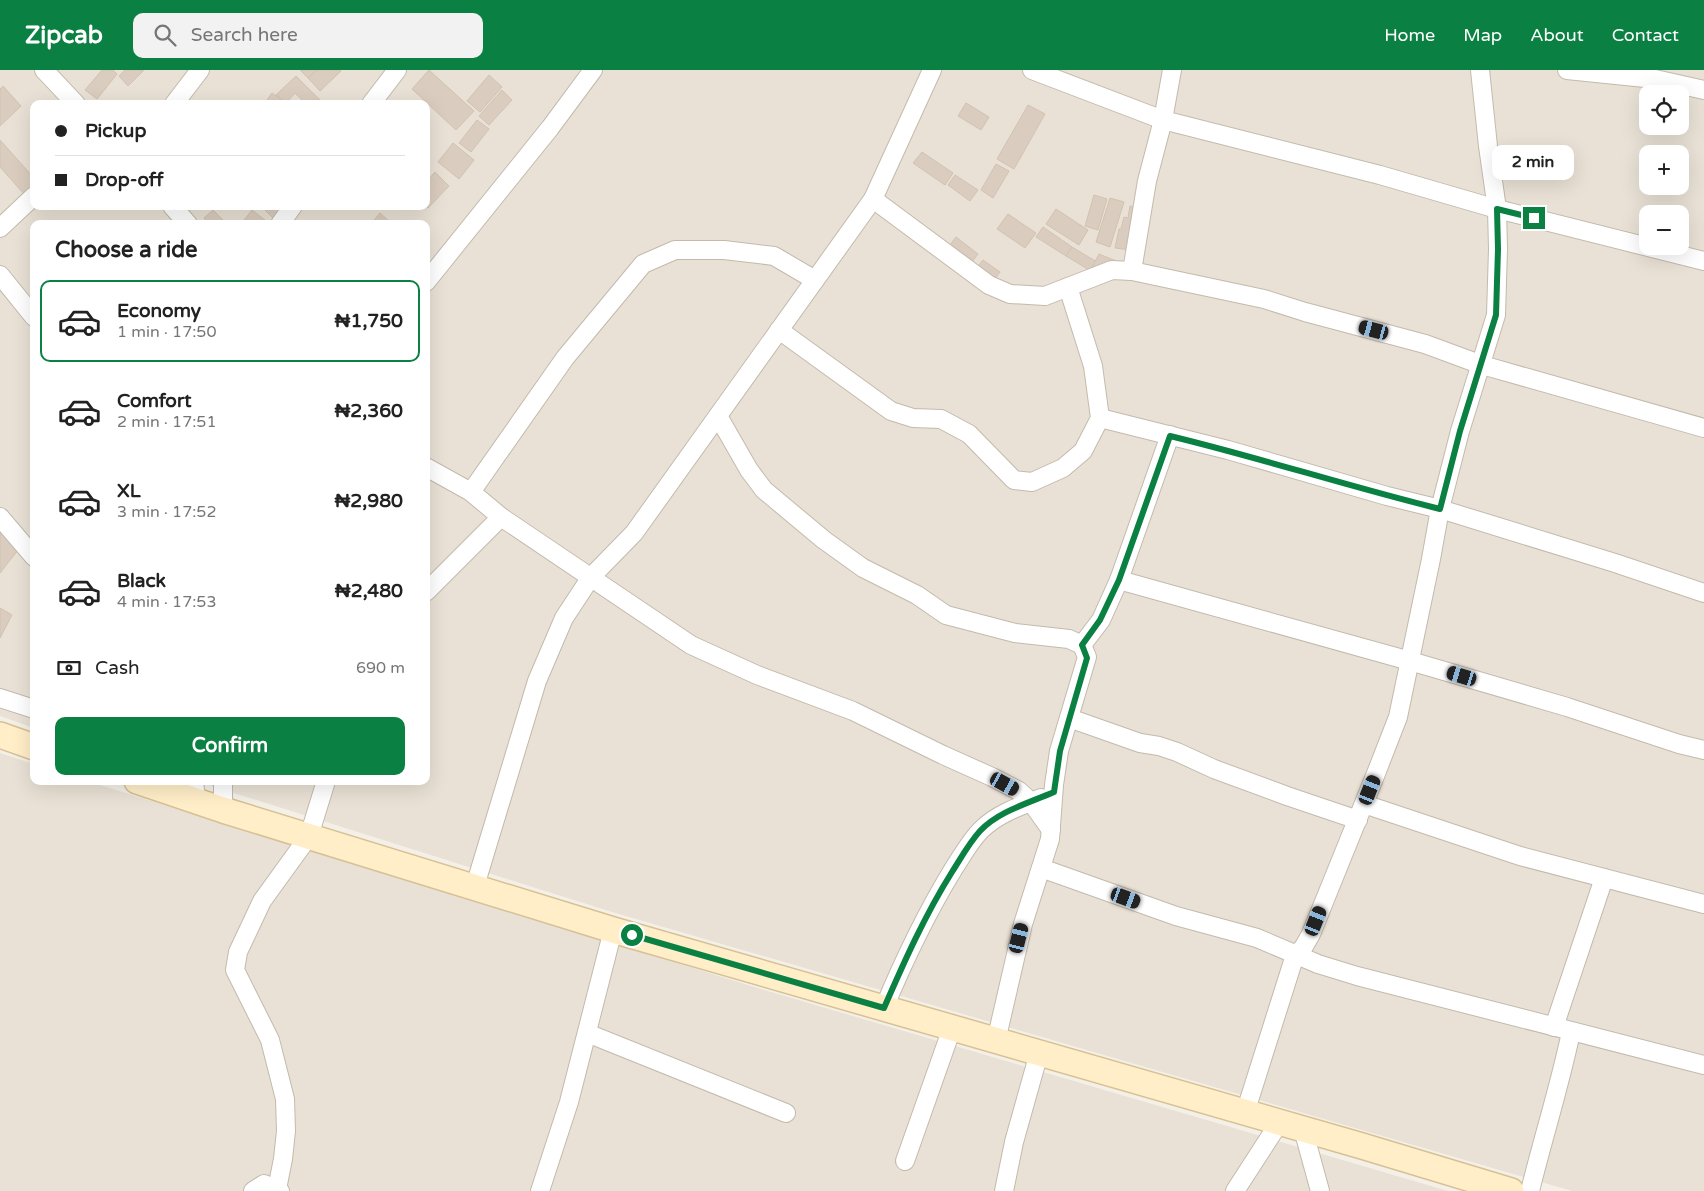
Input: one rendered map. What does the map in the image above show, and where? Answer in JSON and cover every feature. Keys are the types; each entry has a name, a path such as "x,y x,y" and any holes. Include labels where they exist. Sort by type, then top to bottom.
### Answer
{"main road":[{"path":"0,735 30,746"},
{"path":"160,785 195,791 223,810 613,930 1511,1191"}],"street":[{"path":"44,70 72,100"},
{"path":"177,100 200,70"},
{"path":"374,100 397,70"},
{"path":"430,277 550,128 593,70"},
{"path":"475,886 537,681 564,618 591,577 634,532 873,199 932,70"},
{"path":"1032,70 1163,120 1380,175 1497,209 1704,261"},
{"path":"1132,271 1146,181 1163,120 1172,70"},
{"path":"1245,1113 1295,955 1303,948 1311,934 1398,717 1440,509 1460,431 1496,315 1497,209 1480,70"},
{"path":"1567,70 1655,79 1704,90"},
{"path":"873,199 989,285 1010,294 1045,296 1112,270 1132,271 1264,299 1425,344 1482,365 1601,397 1704,428"},
{"path":"0,228 30,200"},
{"path":"176,210 184,220"},
{"path":"471,492 565,358 643,264 675,250 724,250 774,256 815,280"},
{"path":"0,274 30,312"},
{"path":"779,330 891,411 913,418 941,420 969,434 1014,480 1032,482 1063,468 1083,451 1100,418 1094,366 1068,287"},
{"path":"718,416 749,470 764,490 824,540 863,568 917,595 946,615 1015,633 1069,639 1082,645 1087,658 1060,751 1051,830 1023,924 996,1041"},
{"path":"1100,418 1228,450 1387,496 1440,509 1615,563 1704,593"},
{"path":"1082,645 1100,620 1119,580 1170,436"},
{"path":"430,470 471,492 502,517 691,645 757,675 853,711 992,777 1019,792 1031,802 1051,830"},
{"path":"0,517 30,552"},
{"path":"430,588 502,517"},
{"path":"1119,580 1410,661 1567,707 1679,744 1704,750"},
{"path":"0,698 30,707"},
{"path":"1069,718 1140,743 1159,746 1177,752 1269,789 1704,904"},
{"path":"223,785 223,810"},
{"path":"253,1191 264,1184 278,1190 286,1131 285,1099 270,1040 235,970 238,952 262,901 309,836 325,785"},
{"path":"884,1008 899,972 939,893 980,830 1005,812 1054,792"},
{"path":"1041,868 1176,916 1257,938 1295,955 1357,976 1704,1065"},
{"path":"1530,1191 1564,1062 1563,1029 1604,878"},
{"path":"540,1191 569,1102 613,930"},
{"path":"905,1161 952,1028"},
{"path":"588,1033 786,1112"},
{"path":"1004,1191 1014,1142 1039,1053"},
{"path":"1234,1191 1279,1123"},
{"path":"1303,1129 1320,1191"}],"shaded area":[{"path":"0,70 1704,70 1704,1191 1572,1191 612,912 209,785 430,785 430,220 30,220 30,727 0,716"},
{"path":"0,753 30,763 30,785 100,785 761,989 1448,1191 0,1191"}],"building":[{"path":"102,70 113,70 117,74 97,99 85,90"},
{"path":"125,70 144,70 128,86 119,76"},
{"path":"300,70 317,70 308,78"},
{"path":"317,70 341,71 320,91 308,78"},
{"path":"429,70 474,111 456,130 430,106 430,100 424,100 412,89"},
{"path":"489,75 502,87 480,112 467,101"},
{"path":"296,76 320,100 302,100 295,93 289,100 282,100 276,95"},
{"path":"3,86 21,106 0,126 0,89"},
{"path":"502,90 512,100 489,125 479,116"},
{"path":"272,93 282,100 267,100"},
{"path":"966,103 989,117 981,130 958,116"},
{"path":"1028,105 1045,114 1014,169 997,159"},
{"path":"477,120 489,129 471,152 459,143"},
{"path":"0,140 30,174 30,191 25,195 0,167"},
{"path":"453,143 474,160 459,179 438,162"},
{"path":"922,152 953,173 945,185 913,163"},
{"path":"996,164 1009,171 993,198 981,190"},
{"path":"435,172 449,186 430,206 430,178"},
{"path":"955,175 978,190 970,201 948,185"},
{"path":"1094,195 1107,199 1098,230 1085,226"},
{"path":"1110,198 1124,202 1110,247 1096,242"},
{"path":"1130,206 1138,208 1130,250 1115,248 1119,229 1121,229 1124,217 1128,218"},
{"path":"1056,209 1088,230 1079,245 1046,224"},
{"path":"213,210 223,220 206,220 204,218"},
{"path":"252,210 265,220 244,220"},
{"path":"265,210 285,211 275,220"},
{"path":"380,213 388,220 374,220"},
{"path":"1008,214 1036,233 1025,248 997,229"},
{"path":"1043,227 1072,247 1066,256 1036,237"},
{"path":"956,237 978,254 969,266 947,249"},
{"path":"1072,247 1097,262 1091,271 1066,256"},
{"path":"1099,254 1126,265 1086,278"},
{"path":"983,260 1000,272 992,283 975,270"},
{"path":"0,527 22,545 0,573"},
{"path":"0,608 12,615 0,638"}],"route":[{"path":"632,935 884,1008 899,972 939,893 980,830 1005,812 1054,792 1060,751 1087,658 1082,645 1100,620 1119,580 1170,436 1228,450 1387,496 1440,509 1460,431 1496,315 1497,209 1534,218"}]}
